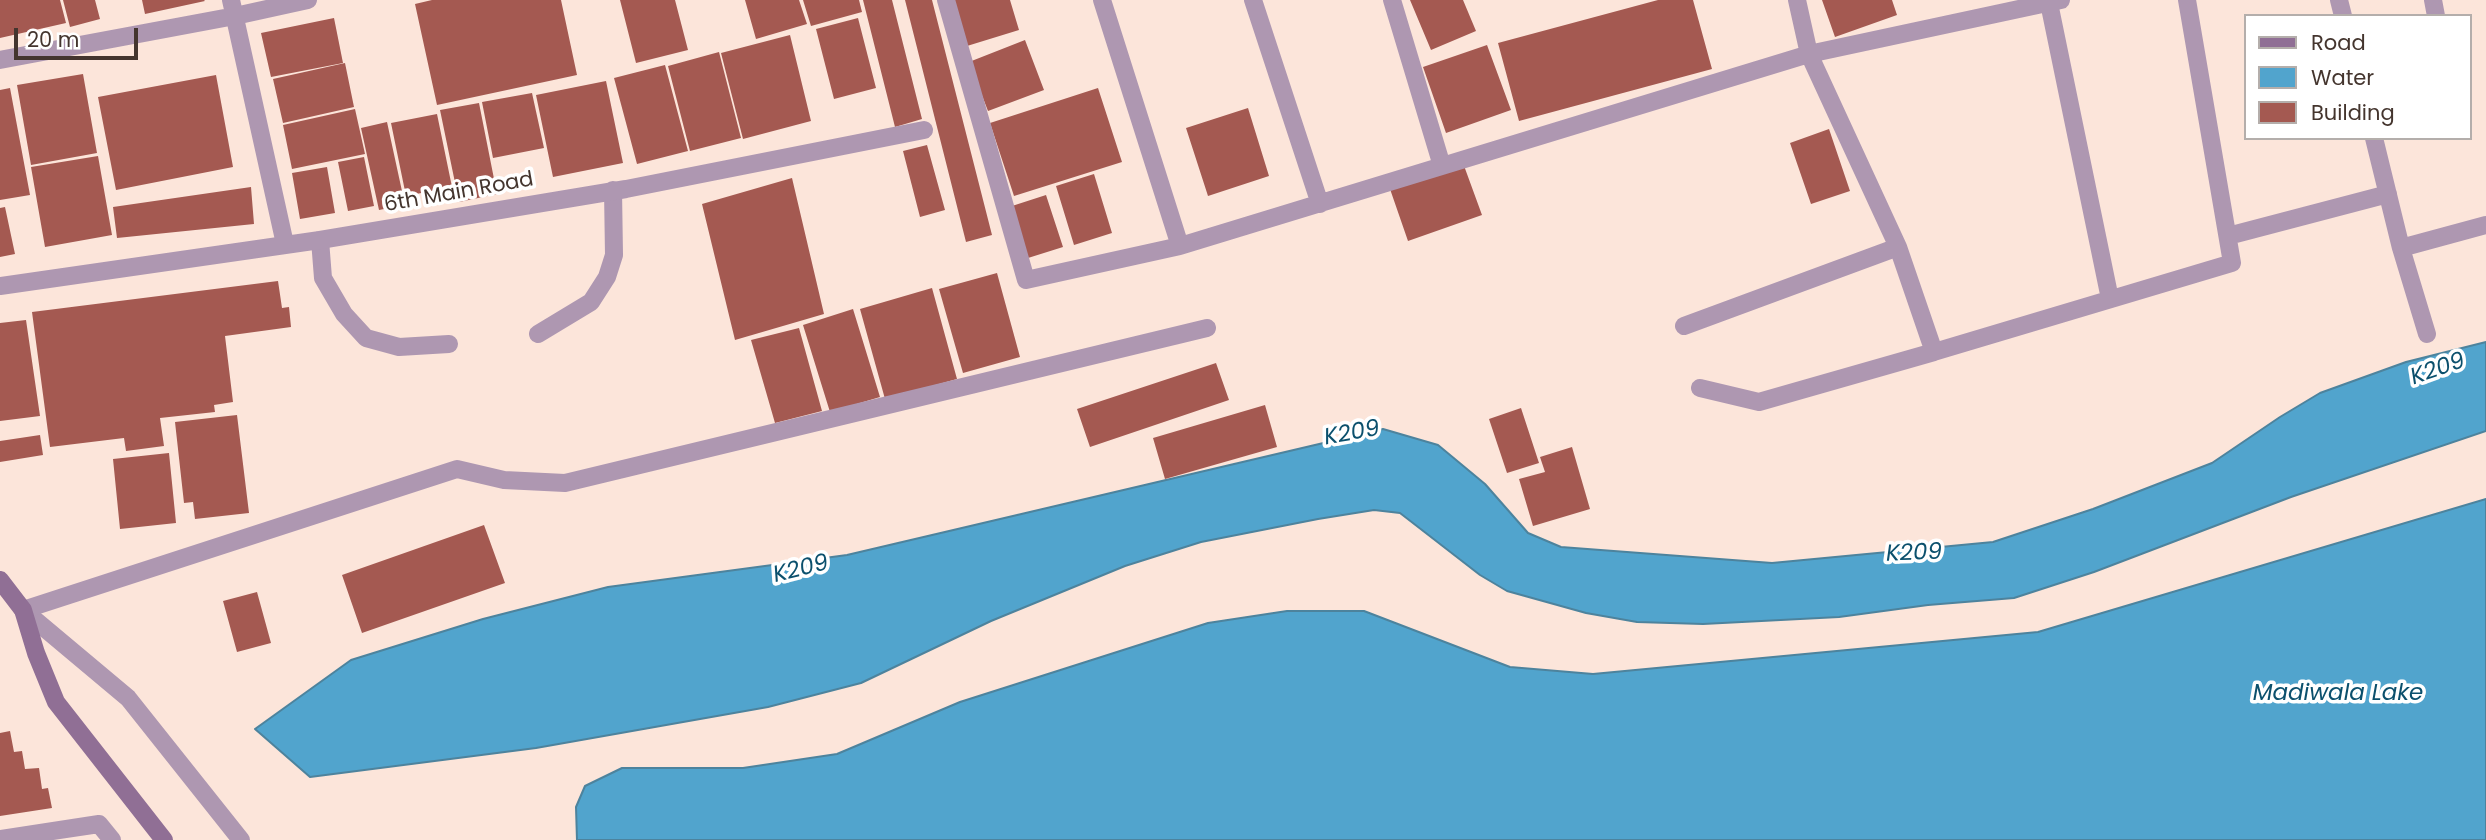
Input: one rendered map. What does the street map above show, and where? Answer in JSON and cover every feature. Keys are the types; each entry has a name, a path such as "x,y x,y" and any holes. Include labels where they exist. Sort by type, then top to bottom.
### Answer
{"main road":[{"path":"0,580 23,610 36,653 56,702 164,840"}],"street":[{"path":"0,60 233,8 308,0"},
{"path":"946,0 1026,280 1180,246 1809,54 2055,2 2110,299"},
{"path":"1102,0 1180,246"},
{"path":"1253,0 1320,204"},
{"path":"1392,0 1442,166"},
{"path":"1797,0 1809,54 1898,247 1934,352"},
{"path":"1700,388 1759,402 2232,262 2187,0"},
{"path":"233,8 285,244"},
{"name":"6th Main Road","path":"0,286 320,240 613,190 923,131"},
{"path":"2374,140 2401,248 2427,334"},
{"path":"538,334 591,302 607,277 614,255 613,190"},
{"path":"2228,236 2388,194"},
{"path":"2401,248 2486,225"},
{"path":"320,240 323,278 344,314 366,338 399,347 449,344"},
{"path":"1684,327 1898,247"},
{"path":"23,610 457,469 504,480 565,483 1207,328"},
{"path":"23,610 128,698 241,840"},
{"path":"0,839 99,824 112,840"}],"water":[{"name":"K209","path":"2486,342 2486,431 2291,497 2094,572 2014,598 1928,605 1839,617 1703,624 1637,622 1586,613 1507,591 1480,575 1400,513 1374,510 1201,542 1125,566 991,621 861,683 768,707 536,748 310,777 255,729 351,660 483,619 608,587 847,555 1383,429 1438,445 1485,484 1528,533 1561,547 1772,563 1993,542 2093,509 2212,463 2320,393 2406,362"},
{"name":"Madiwala Lake","path":"2486,499 2486,840 577,840 576,807 585,786 622,768 743,768 837,754 960,702 1208,623 1287,611 1364,611 1510,667 1593,674 2038,632"}],"building":[{"path":"0,0 60,0 66,23 0,38"},
{"path":"63,0 95,0 100,19 70,27"},
{"path":"142,0 204,0 205,1 145,14"},
{"path":"432,0 561,0 577,75 437,105 415,4"},
{"path":"620,0 675,0 688,50 636,63"},
{"path":"745,0 799,0 807,24 756,39"},
{"path":"803,0 859,0 862,12 811,26"},
{"path":"863,0 892,0 922,119 895,127"},
{"path":"905,0 932,0 992,235 966,242"},
{"path":"954,0 1010,0 1019,30 967,46"},
{"path":"1410,0 1463,0 1476,31 1431,50"},
{"path":"1658,0 1693,0 1712,69 1519,121 1498,43"},
{"path":"1822,0 1892,0 1897,15 1835,37"},
{"path":"334,18 343,63 271,77 261,33"},
{"path":"858,18 876,88 834,99 816,29"},
{"path":"790,35 811,121 743,139 721,53"},
{"path":"1025,40 1044,90 988,111 969,62"},
{"path":"1487,45 1511,110 1446,133 1423,67"},
{"path":"719,52 741,138 690,151 668,66"},
{"path":"345,63 354,107 283,123 273,79"},
{"path":"665,65 688,151 637,164 614,78"},
{"path":"83,74 97,153 31,165 17,85"},
{"path":"216,75 233,167 116,190 98,97"},
{"path":"606,81 623,163 553,177 536,95"},
{"path":"10,88 30,195 0,200 0,90"},
{"path":"1098,88 1122,162 1014,196 990,123"},
{"path":"532,93 544,148 493,158 482,102"},
{"path":"479,103 497,194 459,202 440,110"},
{"path":"1248,108 1269,176 1208,196 1186,128"},
{"path":"355,109 365,154 292,169 283,125"},
{"path":"437,114 452,187 406,196 391,123"},
{"path":"387,122 405,205 379,210 361,128"},
{"path":"1829,129 1850,191 1811,204 1790,143"},
{"path":"927,145 945,210 920,217 903,151"},
{"path":"98,156 112,235 45,247 31,167"},
{"path":"364,157 374,206 348,211 338,162"},
{"path":"1463,163 1482,215 1408,241 1390,189"},
{"path":"327,167 335,213 300,219 292,173"},
{"path":"1094,174 1112,233 1074,245 1056,186"},
{"path":"792,178 824,314 735,340 702,204"},
{"path":"251,187 254,224 117,238 113,207"},
{"path":"1046,195 1063,247 1028,258 1012,206"},
{"path":"5,207 15,254 0,257 0,208"},
{"path":"997,273 1020,357 963,373 939,289"},
{"path":"278,281 282,308 289,307 291,327 225,336 233,402 214,405 215,412 160,418 164,446 126,451 124,438 50,447 32,312"},
{"path":"932,288 957,379 885,399 860,309"},
{"path":"853,309 880,397 830,412 803,325"},
{"path":"26,320 40,416 0,421 0,323"},
{"path":"799,328 822,411 775,423 751,340"},
{"path":"1216,363 1229,400 1090,447 1077,409"},
{"path":"1265,405 1277,447 1165,479 1153,438"},
{"path":"1521,408 1539,463 1507,473 1489,419"},
{"path":"237,415 249,513 195,519 193,502 184,503 175,422"},
{"path":"40,435 43,455 0,462 0,441"},
{"path":"1572,447 1590,509 1533,526 1519,479 1545,472 1540,457"},
{"path":"169,453 176,523 120,529 113,459"},
{"path":"484,525 505,583 362,633 342,575"},
{"path":"257,592 271,643 237,652 223,601"},
{"path":"10,731 14,752 22,751 25,769 39,768 42,789 48,788 52,808 0,816 0,733"}]}
